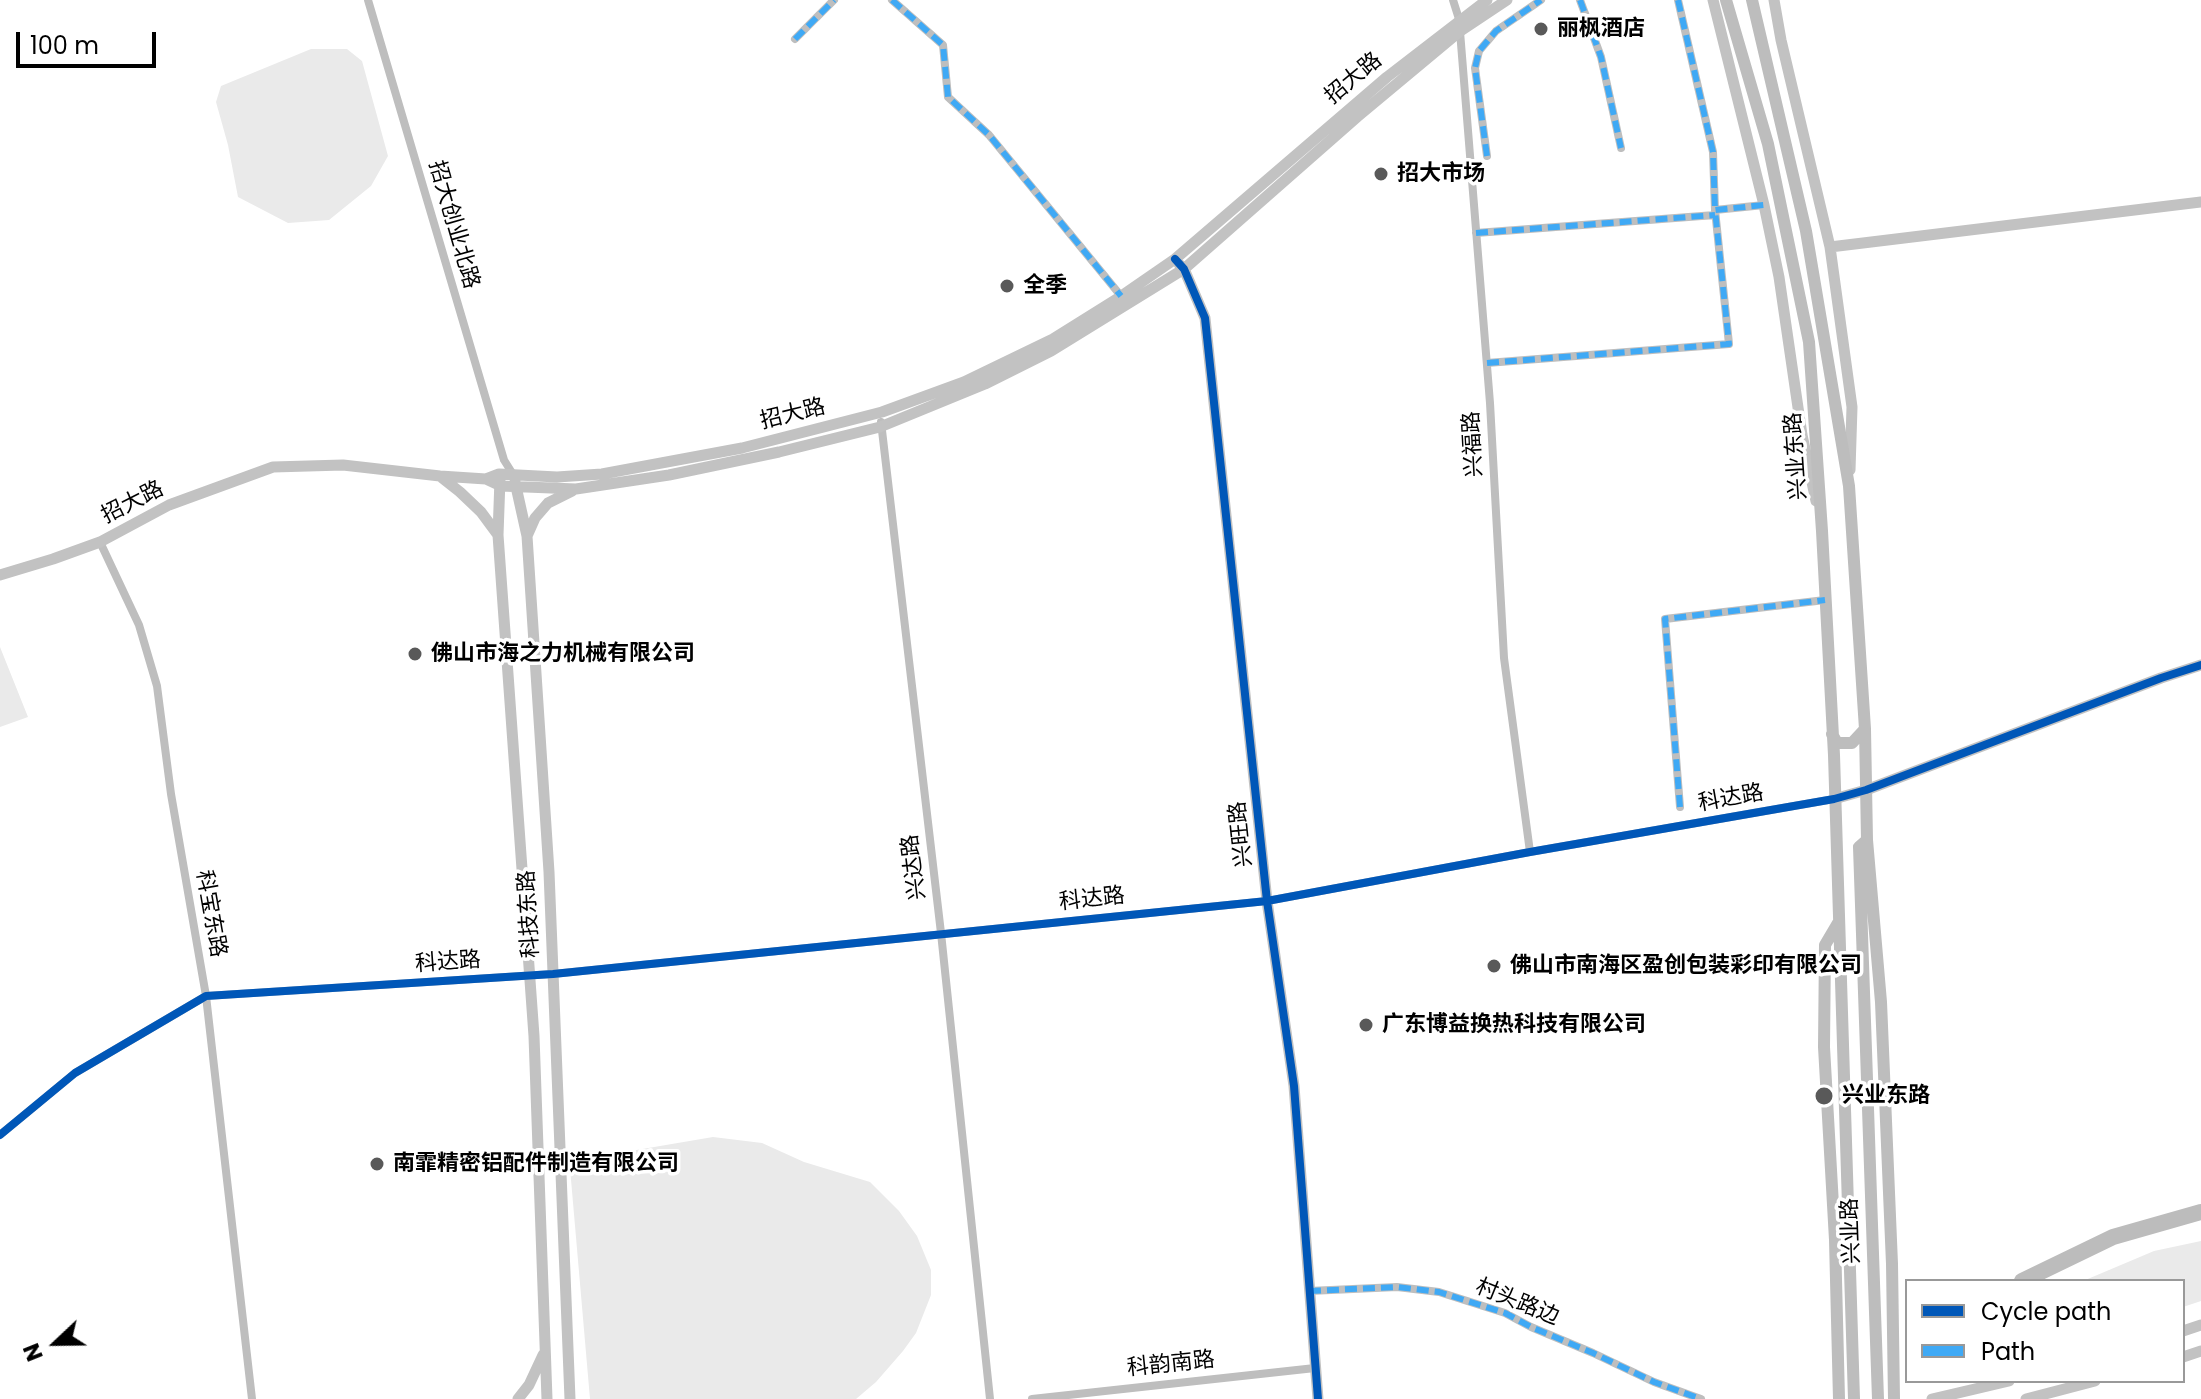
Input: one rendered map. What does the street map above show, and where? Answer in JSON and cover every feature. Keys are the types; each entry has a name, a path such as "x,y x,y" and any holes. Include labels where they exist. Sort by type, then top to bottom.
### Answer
{"main road":[{"name":"招大路","path":"515,481 602,474 742,448 882,412 964,382 1053,339 1175,259 1387,77 1487,0"},
{"name":"招大路","path":"0,575 100,542 169,505 273,467 343,465 576,489 683,472 880,427 985,384 1051,351 1184,269 1459,32 1507,0"},
{"path":"1713,0 1779,277 1802,435 1822,531"},
{"name":"兴业东路","path":"1726,0 1768,144 1809,342 1832,734 1854,1399"},
{"path":"1752,0 1806,231 1849,486 1865,729 1867,840 1882,1018 1894,1399"},
{"path":"1774,0 1830,247 1852,407 1849,486"},
{"path":"1830,247 2201,202"},
{"name":"兴旺路","path":"1175,259 1184,269 1205,318 1267,901 1294,1086 1318,1399"},
{"path":"440,476 481,512 498,535"},
{"path":"500,480 498,535 531,975 547,1399"},
{"name":"科技东路","path":"515,481 527,536 549,872 570,1399"},
{"path":"527,536 535,518 548,503 576,489"},
{"name":"科达路","path":"1834,799 1866,790 2201,665"},
{"path":"1832,734 1837,743 1852,743 1865,729"},
{"name":"兴业路","path":"1867,840 1859,847 1878,1399"},
{"path":"1838,923 1825,945 1824,1047 1835,1240 1839,1399"},
{"path":"518,1399 544,1355"},
{"path":"1932,1399 2000,1383"},
{"path":"2026,1399 2087,1383"}],"street":[{"name":"招大创业北路","path":"368,0 504,460 515,481"},
{"path":"795,39 834,0"},
{"path":"892,0 943,45 948,97 989,135 1121,296"},
{"name":"兴福路","path":"1453,0 1459,19 1487,363 1504,658 1530,852"},
{"path":"1487,156 1475,68 1479,51 1496,31 1541,0"},
{"path":"1580,0 1601,57 1621,148"},
{"path":"1487,363 1729,344 1715,212 1711,138 1678,0"},
{"path":"1476,233 1764,205"},
{"name":"兴达路","path":"882,412 880,427 941,933 990,1399"},
{"path":"500,480 504,460"},
{"name":"科宝东路","path":"100,542 139,625 157,686 171,794 206,996 252,1399"},
{"path":"1680,807 1665,619 1825,600"},
{"name":"科达路","path":"0,1135 75,1073 206,996 553,974 1267,901 1834,799"},
{"name":"村头路边","path":"1309,1291 1397,1287 1439,1292 1505,1313 1654,1382 1701,1399"},
{"name":"科韵南路","path":"1032,1399 1315,1368"}],"shaded area":[{"path":"311,49 347,49 362,61 388,156 371,186 329,220 288,223 238,197 216,102 221,86"},
{"path":"0,647 28,717 0,727"},
{"path":"713,1137 762,1143 804,1162 870,1182 899,1211 917,1236 931,1270 931,1295 916,1333 876,1382 856,1399 590,1399 570,1168 613,1154"},
{"path":"2201,1241 2201,1301 2185,1306 2185,1279 2088,1279 2154,1251"}],"waterway":[{"path":"2026,1279 2113,1237 2201,1212"}],"marked path":[{"path":"795,39 834,0"},
{"path":"892,0 943,45 948,97 989,135 1121,296"},
{"path":"1487,156 1475,68 1479,51 1496,31 1541,0"},
{"path":"1580,0 1601,57 1621,148"},
{"path":"1678,0 1713,152 1715,210"},
{"path":"1487,363 1729,344 1715,210 1764,205"},
{"path":"1476,233 1715,215"},
{"path":"1680,807 1665,619 1825,600"},
{"path":"1309,1291 1397,1287 1439,1292 1505,1313 1654,1382 1701,1399"}],"cycle path":[{"path":"1175,259 1184,269 1205,318 1267,901 1294,1086 1318,1399"},
{"path":"0,1135 75,1073 206,996 553,974 1267,901 1834,799 1866,790 2201,665"}],"place":[{"name":"丽枫酒店","path":"1541,29"},
{"name":"招大市场","path":"1381,174"},
{"name":"全季","path":"1007,286"},
{"name":"佛山市海之力机械有限公司","path":"415,654"},
{"name":"佛山市南海区盈创包装彩印有限公司","path":"1494,966"},
{"name":"广东博益换热科技有限公司","path":"1366,1025"},
{"name":"兴业东路","path":"1824,1096"},
{"name":"南霏精密铝配件制造有限公司","path":"377,1164"}]}
